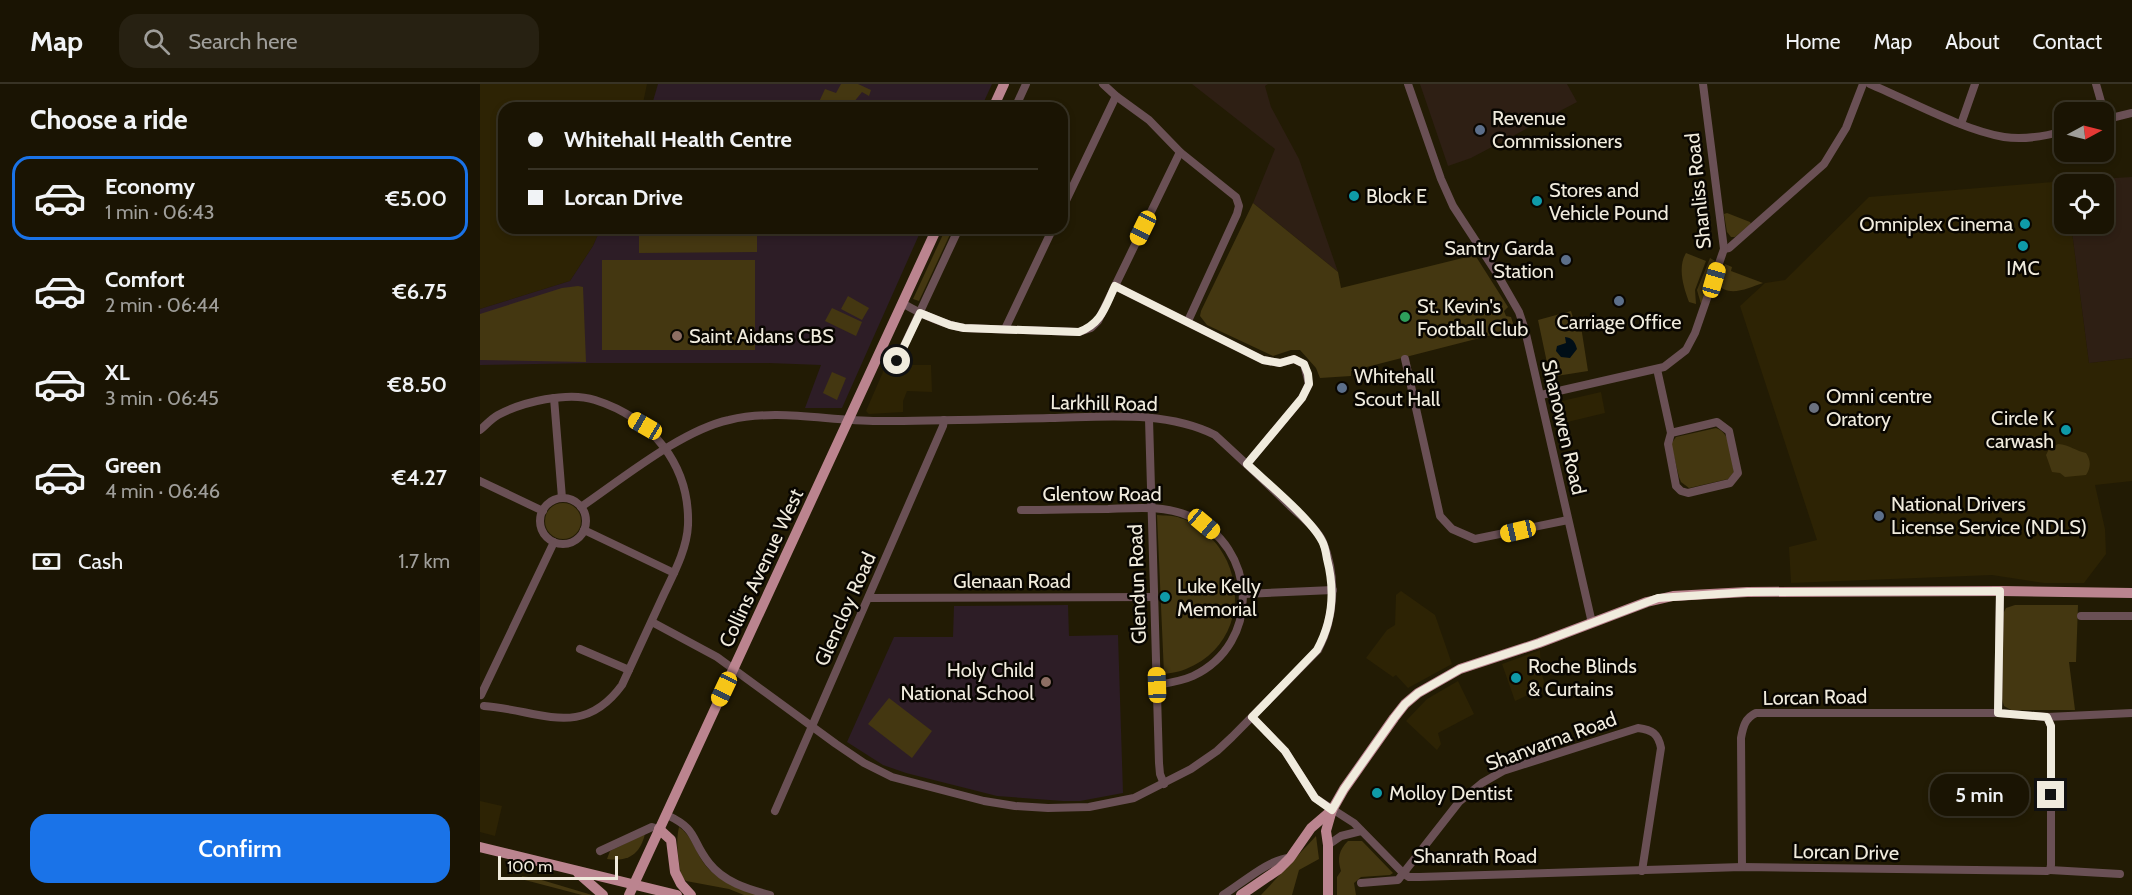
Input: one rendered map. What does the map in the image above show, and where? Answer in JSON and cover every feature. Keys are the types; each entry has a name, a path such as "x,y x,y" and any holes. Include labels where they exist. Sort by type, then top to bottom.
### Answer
{"main road":[{"path":"996,102 1004,84"},
{"name":"Collins Avenue West","path":"631,890 850,421 934,234"},
{"path":"1328,895 1326,831 1332,810 1344,789 1405,704 1418,693 1460,669 1647,602 1673,596 1748,592 2132,593"},
{"path":"1241,895 1290,858 1311,828 1332,810"},
{"path":"659,829 671,840 675,872 681,884 691,895"},
{"path":"480,848 575,871 631,890 677,895"},
{"path":"575,871 603,895"}],"street":[{"path":"1018,102 1026,84"},
{"path":"1103,84 1149,120 1180,152 1236,198 1239,206 1188,321"},
{"name":"Shanowen Road","path":"1408,84 1441,179 1453,206 1519,312 1592,623"},
{"name":"Shanliss Road","path":"1540,395 1657,369 1674,361 1686,350 1695,333 1724,249 1702,84"},
{"path":"1724,249 1729,248 1824,164 1846,128 1863,84"},
{"path":"1870,84 1985,133 2007,138 2054,134"},
{"path":"1961,124 1975,84"},
{"path":"2096,84 2100,102"},
{"path":"1068,196 1116,96"},
{"path":"2114,118 2132,113"},
{"path":"902,303 920,313 964,328 1079,332 1091,328 1098,321 1180,152"},
{"path":"897,361 956,234"},
{"path":"1005,328 1050,234"},
{"path":"1115,286 1263,360 1280,363 1294,359 1304,364 1309,384 1302,398 1247,464"},
{"path":"1405,359 1440,516 1452,529 1475,539 1568,519"},
{"path":"1657,369 1671,433 1668,444 1676,486 1688,493 1730,483 1738,473 1729,431 1717,423 1671,433"},
{"path":"480,430 496,416 520,406 554,398 593,399 645,426 667,449 681,479 687,509 686,542 674,573 622,685 614,697 594,712 574,719 507,708 482,709 486,700 481,695 554,542"},
{"path":"554,398 562,498"},
{"name":"Larkhill Road","path":"582,507 700,429 728,420 758,415 793,415 850,421 1126,417 1175,421 1202,428 1215,435 1306,521 1323,542 1333,590 1330,618 1317,650 1217,751 1191,769 1134,798 1071,809 1015,806 960,795 892,777 864,763 734,668 652,622"},
{"name":"Glendun Road","path":"1149,419 1159,763 1164,784"},
{"name":"Glencloy Road","path":"775,811 870,598 944,426 944,420"},
{"path":"480,481 543,511"},
{"path":"562,498 576,502 582,507 586,522 580,536 568,543 554,542 548,538 541,525 543,511 551,502 562,498"},
{"name":"Glentow Road","path":"1021,510 1150,508 1174,510 1204,524 1217,534 1233,556 1244,594 1241,617 1236,631 1221,654 1193,676 1157,685"},
{"path":"584,530 674,573"},
{"path":"1244,594 1333,590"},
{"path":"1998,713 2000,591"},
{"name":"Glenaan Road","path":"870,598 1154,597"},
{"path":"2080,616 2132,616"},
{"path":"580,649 629,670"},
{"name":"Lorcan Road","path":"1742,867 1742,738 1743,728 1750,715 1756,712 1998,713 2047,717 2132,713"},
{"path":"1252,717 1285,751 1315,798 1332,810"},
{"path":"2047,717 2051,726 2050,870"},
{"name":"Shanvarna Road","path":"1404,874 1407,867 1459,802 1482,783 1503,771 1638,728 1648,729 1655,733 1659,738 1660,748 1642,871"},
{"name":"Shanrath Road","path":"1332,810 1362,831 1409,877 1642,871"},
{"path":"667,815 684,824 692,832 707,861 716,871 729,881 770,895"},
{"path":"600,851 652,827 659,829"},
{"path":"1328,845 1341,836 1362,831"},
{"path":"1223,895 1276,862 1290,858"},
{"name":"Lorcan Drive","path":"1642,871 1742,867 2010,872 2050,870 2121,874"},
{"path":"1361,883 1398,880 1404,874"}],"shaded area":[{"path":"480,84 647,84 643,102 498,102 498,234 598,234 570,281 480,309"},
{"path":"658,84 992,84 984,102 653,102"},
{"path":"841,84 858,84 871,90 869,96 862,92 854,102 819,102 825,89 836,93"},
{"path":"1192,84 1268,84 1265,86 1271,107 1299,159 1338,272 1253,203 1275,149"},
{"name":"Revenue Commissioners","path":"1420,84 1567,84 1577,102 1471,158 1448,166"},
{"path":"2132,177 2132,358 2089,363 2072,234 2114,234 2114,178"},
{"path":"2054,182 2054,234 2072,234 2089,363 2132,358 2132,481 2095,485 2105,529 2106,554 2084,583 2044,583 1992,575 1791,583 1789,547 1817,540 1740,306 1765,283 1785,280 1869,197"},
{"name":"St. Kevin's Football Club","path":"1253,203 1338,272 1341,288 1475,255 1508,307 1504,311 1506,316 1511,317 1515,329 1351,371 1351,376 1320,378 1316,368 1300,350 1291,350 1273,356 1207,325 1200,316 1201,311"},
{"path":"1727,213 1751,224 1735,237 1731,237 1727,232 1724,214"},
{"name":"Saint Aidans CBS","path":"598,234 919,234 842,408 805,408 821,365 594,363 480,365 480,309 570,281"},
{"path":"639,234 757,234 757,252 639,253"},
{"path":"943,234 950,234 919,301 913,299"},
{"path":"1686,253 1706,261 1695,290 1696,304 1689,302 1683,284 1682,265"},
{"path":"1710,258 1717,262 1701,304 1697,290"},
{"path":"602,260 755,260 755,350 602,350"},
{"path":"1725,264 1732,267 1731,271 1763,283 1739,291 1722,288 1717,284"},
{"path":"583,287 586,362 480,360 480,314 562,288"},
{"path":"848,296 869,308 862,320 841,309"},
{"path":"832,308 862,322 856,336 825,321"},
{"path":"1571,311 1574,321 1580,320 1588,371 1550,377 1538,320"},
{"path":"1565,337 1573,341 1577,349 1570,358 1561,357 1556,351 1557,346 1566,343"},
{"path":"886,365 931,365 932,392 907,391 903,401 903,412 869,414 866,411"},
{"path":"832,372 846,378 837,400 823,393"},
{"path":"1601,392 1605,413 1559,424 1553,403"},
{"path":"1716,428 1728,440 1734,472 1728,479 1689,488 1681,482 1671,444 1676,437"},
{"path":"2058,444 2086,453 2090,464 2086,475 2065,477 2060,473 2052,472 2046,455 2049,449"},
{"path":"563,503 576,508 581,521 576,534 563,539 550,534 545,521 550,508"},
{"path":"1157,515 1175,516 1188,521 1208,535 1219,547 1227,561 1233,577 1235,593 1230,624 1224,638 1214,650 1201,661 1186,669 1164,674"},
{"path":"1401,591 1435,615 1452,664 1408,688 1396,675 1393,677 1366,658 1387,630 1395,625 1396,595"},
{"path":"1068,605 1069,636 1118,635 1123,793 1080,801 997,796 883,765 847,742 894,637 953,637 954,606"},
{"path":"2015,605 2078,605 2076,662 2069,662 2075,710 2011,710 2004,706 2002,699 2003,614 2006,608"},
{"path":"1540,650 1543,688 1515,701 1502,664"},
{"path":"1458,681 1474,714 1438,733 1441,744 1437,750 1406,721 1427,699"},
{"path":"889,698 932,731 912,758 868,724"},
{"path":"480,801 502,806 495,836 480,832"},
{"path":"679,827 687,834 708,869 728,883 759,895 744,895 729,889 686,881 681,876 678,858"},
{"path":"645,834 640,847 632,855 622,859 607,859 610,851"},
{"path":"1316,836 1319,859 1299,870 1292,895 1261,895"},
{"path":"1348,841 1362,841 1393,873 1361,877 1354,883 1356,895 1337,895 1337,877 1341,871 1340,854"},
{"path":"522,876 592,895 582,895 521,879"}],"place":[{"name":"Revenue Commissioners","path":"1480,130"},
{"name":"Block E","path":"1354,196"},
{"name":"Stores and Vehicle Pound","path":"1537,201"},
{"name":"Omniplex Cinema","path":"2025,224"},
{"name":"IMC","path":"2023,246"},
{"name":"Santry Garda Station","path":"1566,260"},
{"name":"Carriage Office","path":"1619,301"},
{"name":"St. Kevin's Football Club","path":"1405,317"},
{"name":"Saint Aidans CBS","path":"677,336"},
{"name":"Whitehall Scout Hall","path":"1342,388"},
{"name":"Omni centre Oratory","path":"1814,408"},
{"name":"Circle K carwash","path":"2066,430"},
{"name":"National Drivers License Service (NDLS)","path":"1879,516"},
{"name":"Luke Kelly Memorial","path":"1165,597"},
{"name":"Roche Blinds & Curtains","path":"1516,678"},
{"name":"Holy Child National School","path":"1046,682"},
{"name":"Molloy Dentist","path":"1377,793"}],"route":[{"path":"897,361 920,313 964,328 1079,332 1091,328 1098,321 1115,286 1263,360 1280,363 1294,359 1304,364 1309,384 1302,398 1247,464 1306,521 1323,542 1333,590 1330,618 1317,650 1252,717 1285,751 1315,798 1332,810 1344,789 1405,704 1443,677 1658,598 1748,592 2000,591 1998,713 2047,717 2050,721 2051,795"}]}
